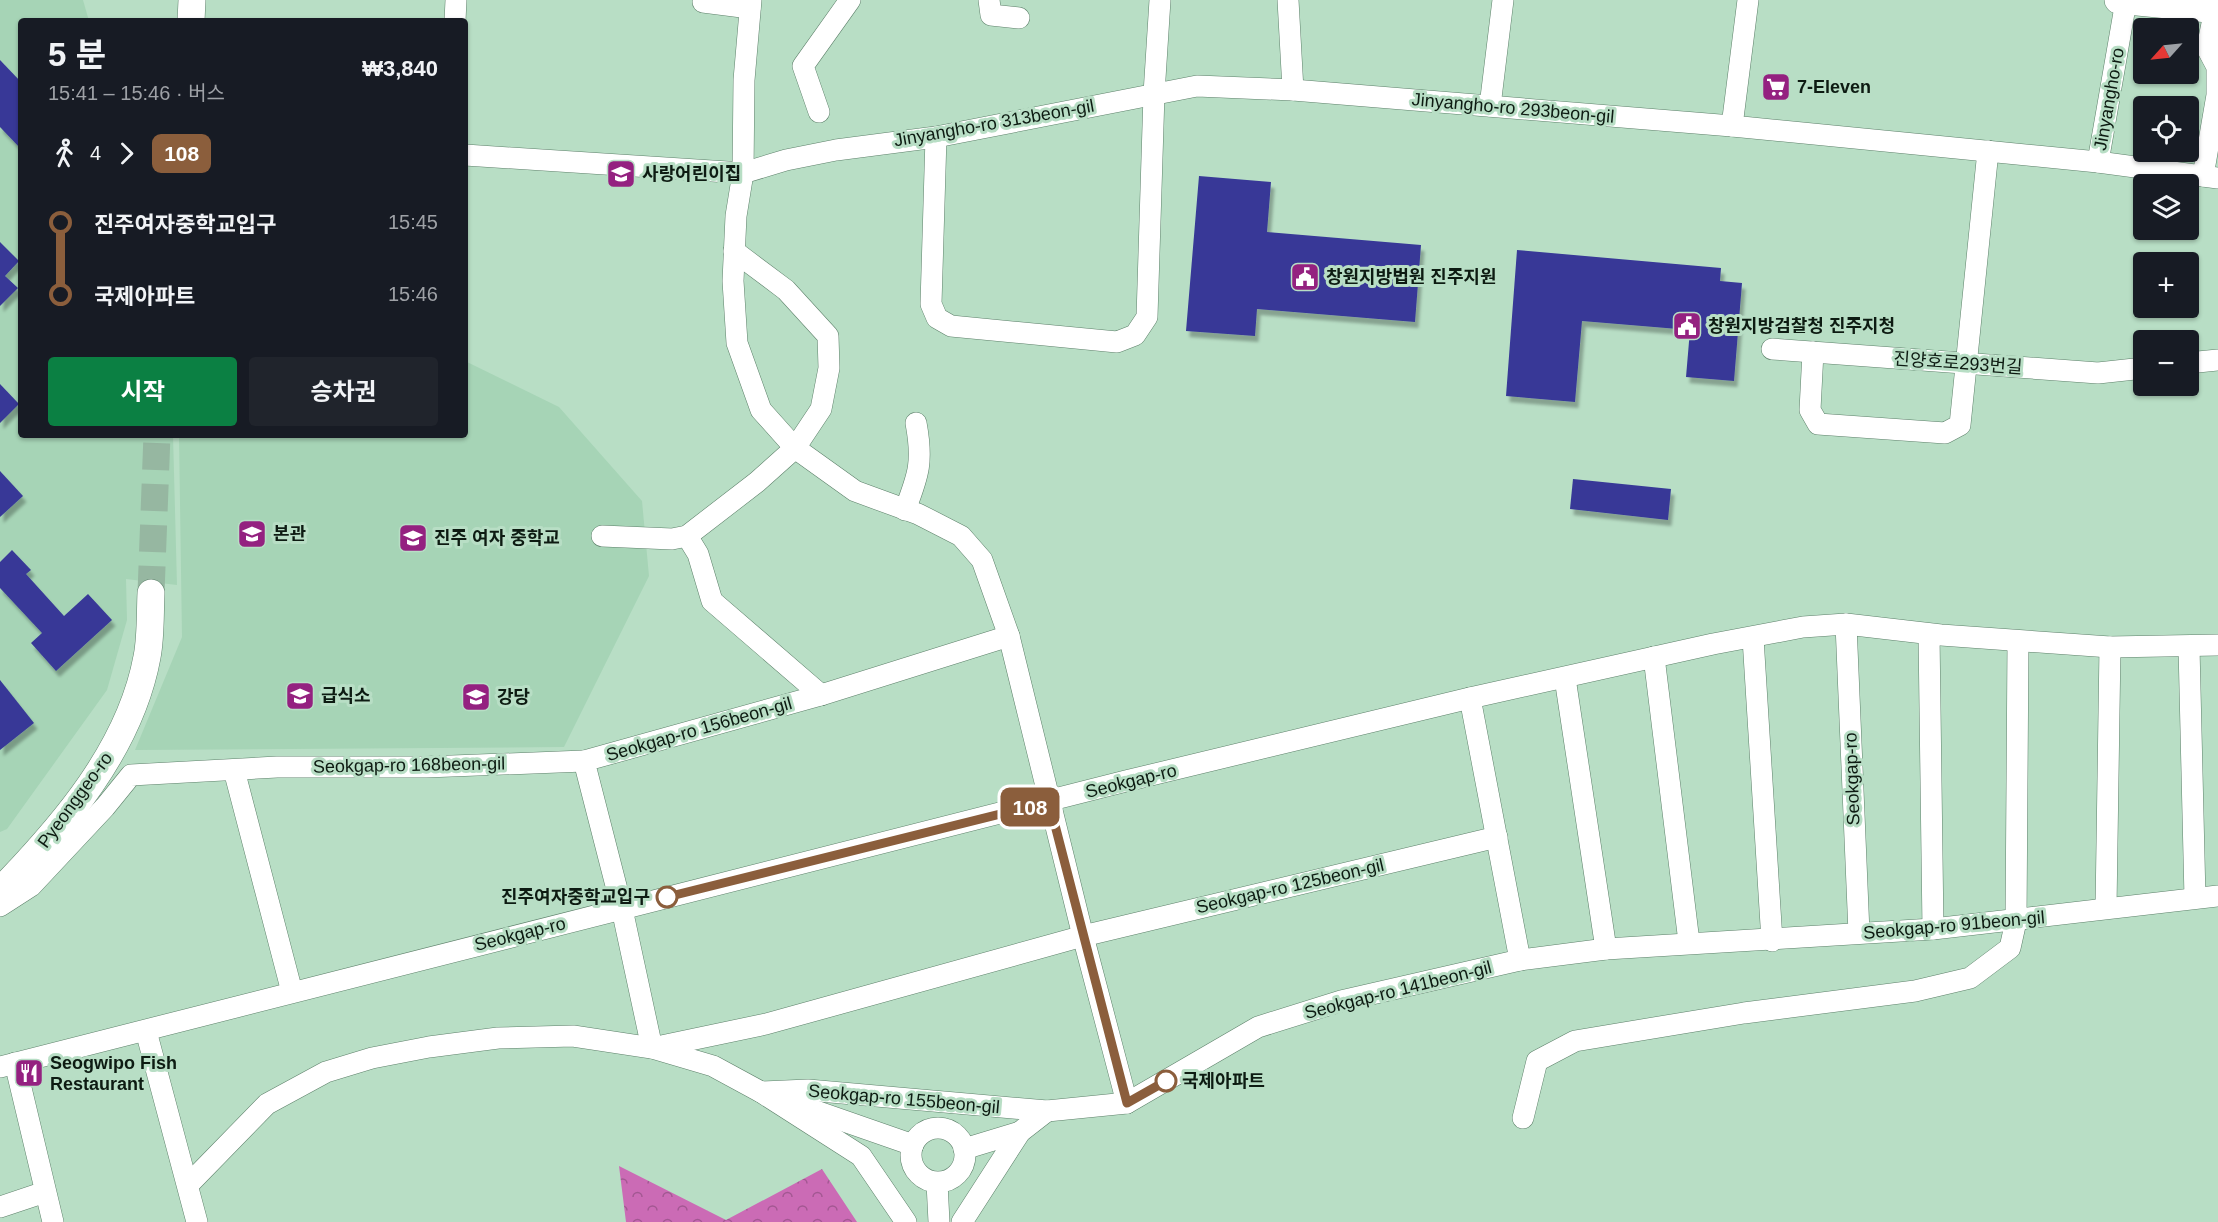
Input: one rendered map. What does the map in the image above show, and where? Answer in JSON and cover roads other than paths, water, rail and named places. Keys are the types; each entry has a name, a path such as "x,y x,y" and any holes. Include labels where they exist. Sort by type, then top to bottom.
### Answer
{"street":[{"path":"191,18 192,0"},
{"path":"455,18 456,0"},
{"path":"819,112 803,66 850,0"},
{"path":"989,0 991,15 1019,18"},
{"path":"936,137 931,304 937,318 951,326 1117,342 1135,335 1147,317 1154,94 1160,0"},
{"path":"1288,0 1293,90"},
{"path":"1490,106 1503,0"},
{"path":"1732,126 1749,0"},
{"name":"Jinyangho-ro","path":"2098,162 2122,0 2217,10 2207,48 2217,67 2210,177"},
{"path":"703,2 750,4 744,80 743,173 734,250 733,281 737,343 760,410 795,448 855,491 905,510 961,536 982,560 1009,636 1049,802 1127,1103"},
{"name":"Jinyangho-ro 293beon-gil","path":"1154,94 1197,87 1293,90 1732,126 2098,162 2210,177"},
{"name":"Jinyangho-ro 313beon-gil","path":"743,173 786,160 836,150 936,137 1154,94"},
{"path":"1813,352 1810,410 1818,424 1945,433 1959,425 1988,151"},
{"path":"468,155 743,173"},
{"path":"602,536 672,538 687,536 757,482 795,448 821,409 830,368 828,336 786,290 734,250"},
{"name":"진양호로293번길","path":"1772,349 2098,374 2133,369"},
{"path":"2199,362 2218,360"},
{"path":"905,510 916,481 922,453 916,423"},
{"name":"Seokgap-ro 156beon-gil","path":"687,536 698,554 712,601 821,695"},
{"name":"Pyeonggeo-ro","path":"0,891 42,848 107,760 138,695 148,655 151,593"},
{"name":"Seokgap-ro","path":"1846,624 1859,933"},
{"name":"Seokgap-ro","path":"8,1065 622,909 1470,698 1803,627 1846,624 2018,642 2110,647 2218,645"},
{"path":"1929,634 1933,929"},
{"name":"Seokgap-ro 156beon-gil","path":"622,909 585,761 821,695 1009,636"},
{"path":"1753,638 1772,941"},
{"path":"1523,1118 1537,1060 1575,1041 1744,1013 1915,992 1970,978 2010,948 2016,921 2018,642"},
{"path":"2106,908 2110,647"},
{"path":"2189,647 2195,898"},
{"path":"1654,657 1689,942"},
{"path":"1565,678 1606,949"},
{"path":"1470,698 1521,960"},
{"name":"Seokgap-ro 168beon-gil","path":"131,775 277,767 426,767 585,761"},
{"path":"234,770 292,992"},
{"name":"Pyeonggeo-ro","path":"0,906 31,886 105,807 131,775"},
{"name":"Seokgap-ro 125beon-gil","path":"1083,936 1497,837"},
{"name":"Seokgap-ro 91beon-gil","path":"1689,942 1772,941 1933,929 2218,896"},
{"path":"622,909 652,1047"},
{"name":"Seokgap-ro 155beon-gil","path":"652,1047 766,1024 1083,936"},
{"name":"Seokgap-ro 141beon-gil","path":"1047,1111 1127,1103 1258,1027 1341,1000 1521,960 1606,949 1689,942"},
{"path":"146,1031 197,1222"},
{"name":"Seokgap-ro 155beon-gil","path":"188,1185 267,1104 295,1087 335,1069 372,1058 429,1047 498,1038 573,1036 652,1047 713,1066 761,1092 861,1156 906,1222"},
{"path":"8,1065 53,1222"},
{"name":"Seokgap-ro 155beon-gil","path":"761,1092 808,1090 1047,1111"},
{"path":"761,1092 913,1145"},
{"path":"962,1222 1020,1132 1047,1111"},
{"path":"940,1128 955,1135 964,1149 963,1165 959,1173 945,1182 937,1183 917,1173 911,1160 913,1145 924,1132 940,1128"},
{"path":"964,1149 1020,1132"},
{"path":"937,1183 939,1222"},
{"path":"0,1207 45,1192"}],"tunnel":[{"path":"151,593 157,438"}],"place":[{"name":"7-Eleven","path":"1776,87"},
{"name":"사랑어린이집","path":"621,174"},
{"name":"창원지방법원 진주지원","path":"1305,277"},
{"name":"창원지방검찰청 진주지청","path":"1687,326"},
{"name":"본관","path":"252,534"},
{"name":"진주 여자 중학교","path":"413,538"},
{"name":"급식소","path":"300,696"},
{"name":"강당","path":"476,697"},
{"name":"진주여자중학교입구","path":"667,897"},
{"name":"Seogwipo Fish Restaurant","path":"29,1073"},
{"name":"국제아파트","path":"1166,1081"}]}
